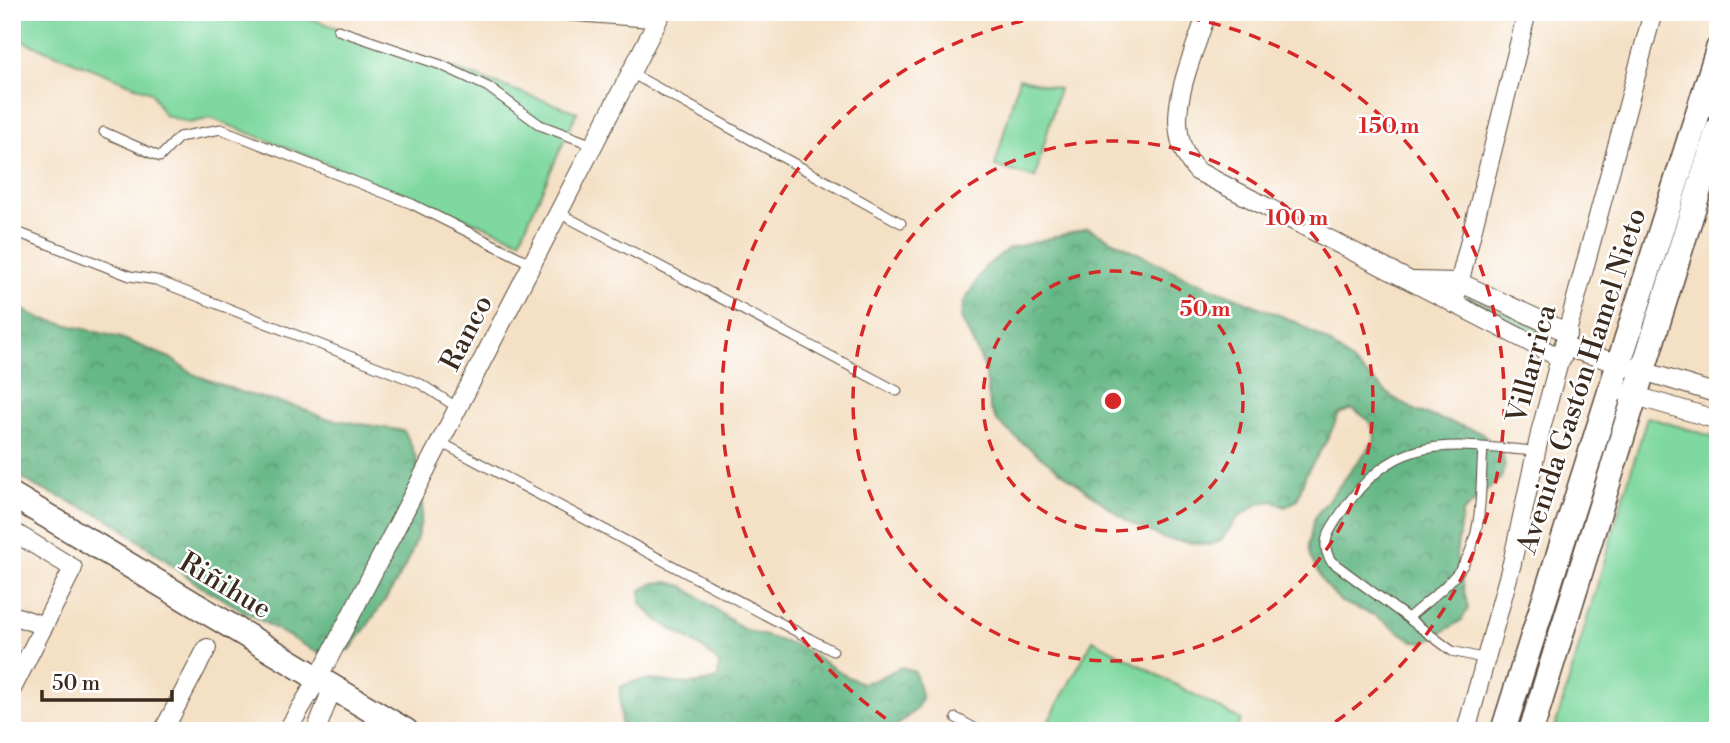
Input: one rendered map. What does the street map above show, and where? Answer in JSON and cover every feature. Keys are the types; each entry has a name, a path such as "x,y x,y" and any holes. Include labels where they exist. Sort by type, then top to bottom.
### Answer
{"main road":[{"name":"Avenida Gastón Hamel Nieto","path":"1503,731 1718,49"},
{"name":"Avenida Gastón Hamel Nieto","path":"1531,731 1718,129"},
{"name":"Riñihue","path":"12,495 326,681 405,731"}],"street":[{"path":"1207,12 1176,121 1178,139 1188,162 1197,171 1454,304 1565,347 1718,394"},
{"path":"1454,304 1527,12"},
{"name":"Villarrica","path":"1466,731 1512,563 1536,451 1653,12"},
{"name":"Ranco","path":"326,681 440,442 659,18"},
{"path":"1408,281 1459,282 1565,347"},
{"path":"1612,389 1718,420"},
{"path":"12,531 73,568 12,689"},
{"path":"12,615 44,626"},
{"path":"163,731 207,648"},
{"path":"287,731 326,681"},
{"path":"316,731 326,681"}],"lane":[{"path":"520,12 659,18"},
{"path":"338,30 440,65 488,87 540,125 593,145"},
{"path":"631,73 901,223"},
{"path":"104,132 160,157 179,137 221,129 412,204 532,264"},
{"path":"559,213 897,391"},
{"path":"22,234 130,276 156,281 421,384 458,408"},
{"path":"440,442 834,652"},
{"path":"1486,659 1452,651 1331,561 1325,551 1326,537 1360,485 1388,461 1439,444 1536,451"},
{"path":"1408,618 1462,568 1470,554 1476,532 1483,447"},
{"path":"956,718 980,731"}],"green space":[{"path":"12,12 22,12 21,52 12,67"},
{"path":"25,12 292,12 577,112 520,240 211,118 189,123 164,115 151,92 12,37"},
{"path":"1019,78 1059,89 1035,178 995,166"},
{"path":"1088,228 1183,276 1296,322 1330,343 1391,396 1416,411 1482,433 1502,452 1505,465 1501,478 1462,513 1456,555 1468,608 1462,620 1426,642 1413,641 1374,615 1341,602 1323,582 1310,557 1309,544 1314,518 1375,440 1369,421 1352,409 1339,414 1306,474 1297,500 1285,507 1273,501 1259,503 1237,519 1221,540 1209,545 1165,539 1127,521 997,421 990,408 985,368 961,318 963,304 985,267 1008,249"},
{"path":"1469,296 1552,336 1550,344 1465,299"},
{"path":"16,307 40,318 121,338 170,358 193,374 243,393 298,407 324,418 404,431 417,463 423,493 421,521 413,548 401,573 350,650 316,652 200,586 111,520 37,487 12,471 12,308"},
{"path":"1647,417 1718,438 1718,731 1554,731"},
{"path":"1579,521 1582,523 1575,561 1521,731 1511,731"},
{"path":"668,582 683,586 743,629 800,647 862,683 875,680 901,667 915,672 922,699 915,710 891,731 621,731 620,688 642,680 691,684 718,678 719,664 710,655 659,621 641,603 641,590 654,583"},
{"path":"1093,640 1241,720 1235,731 1043,731"}]}
